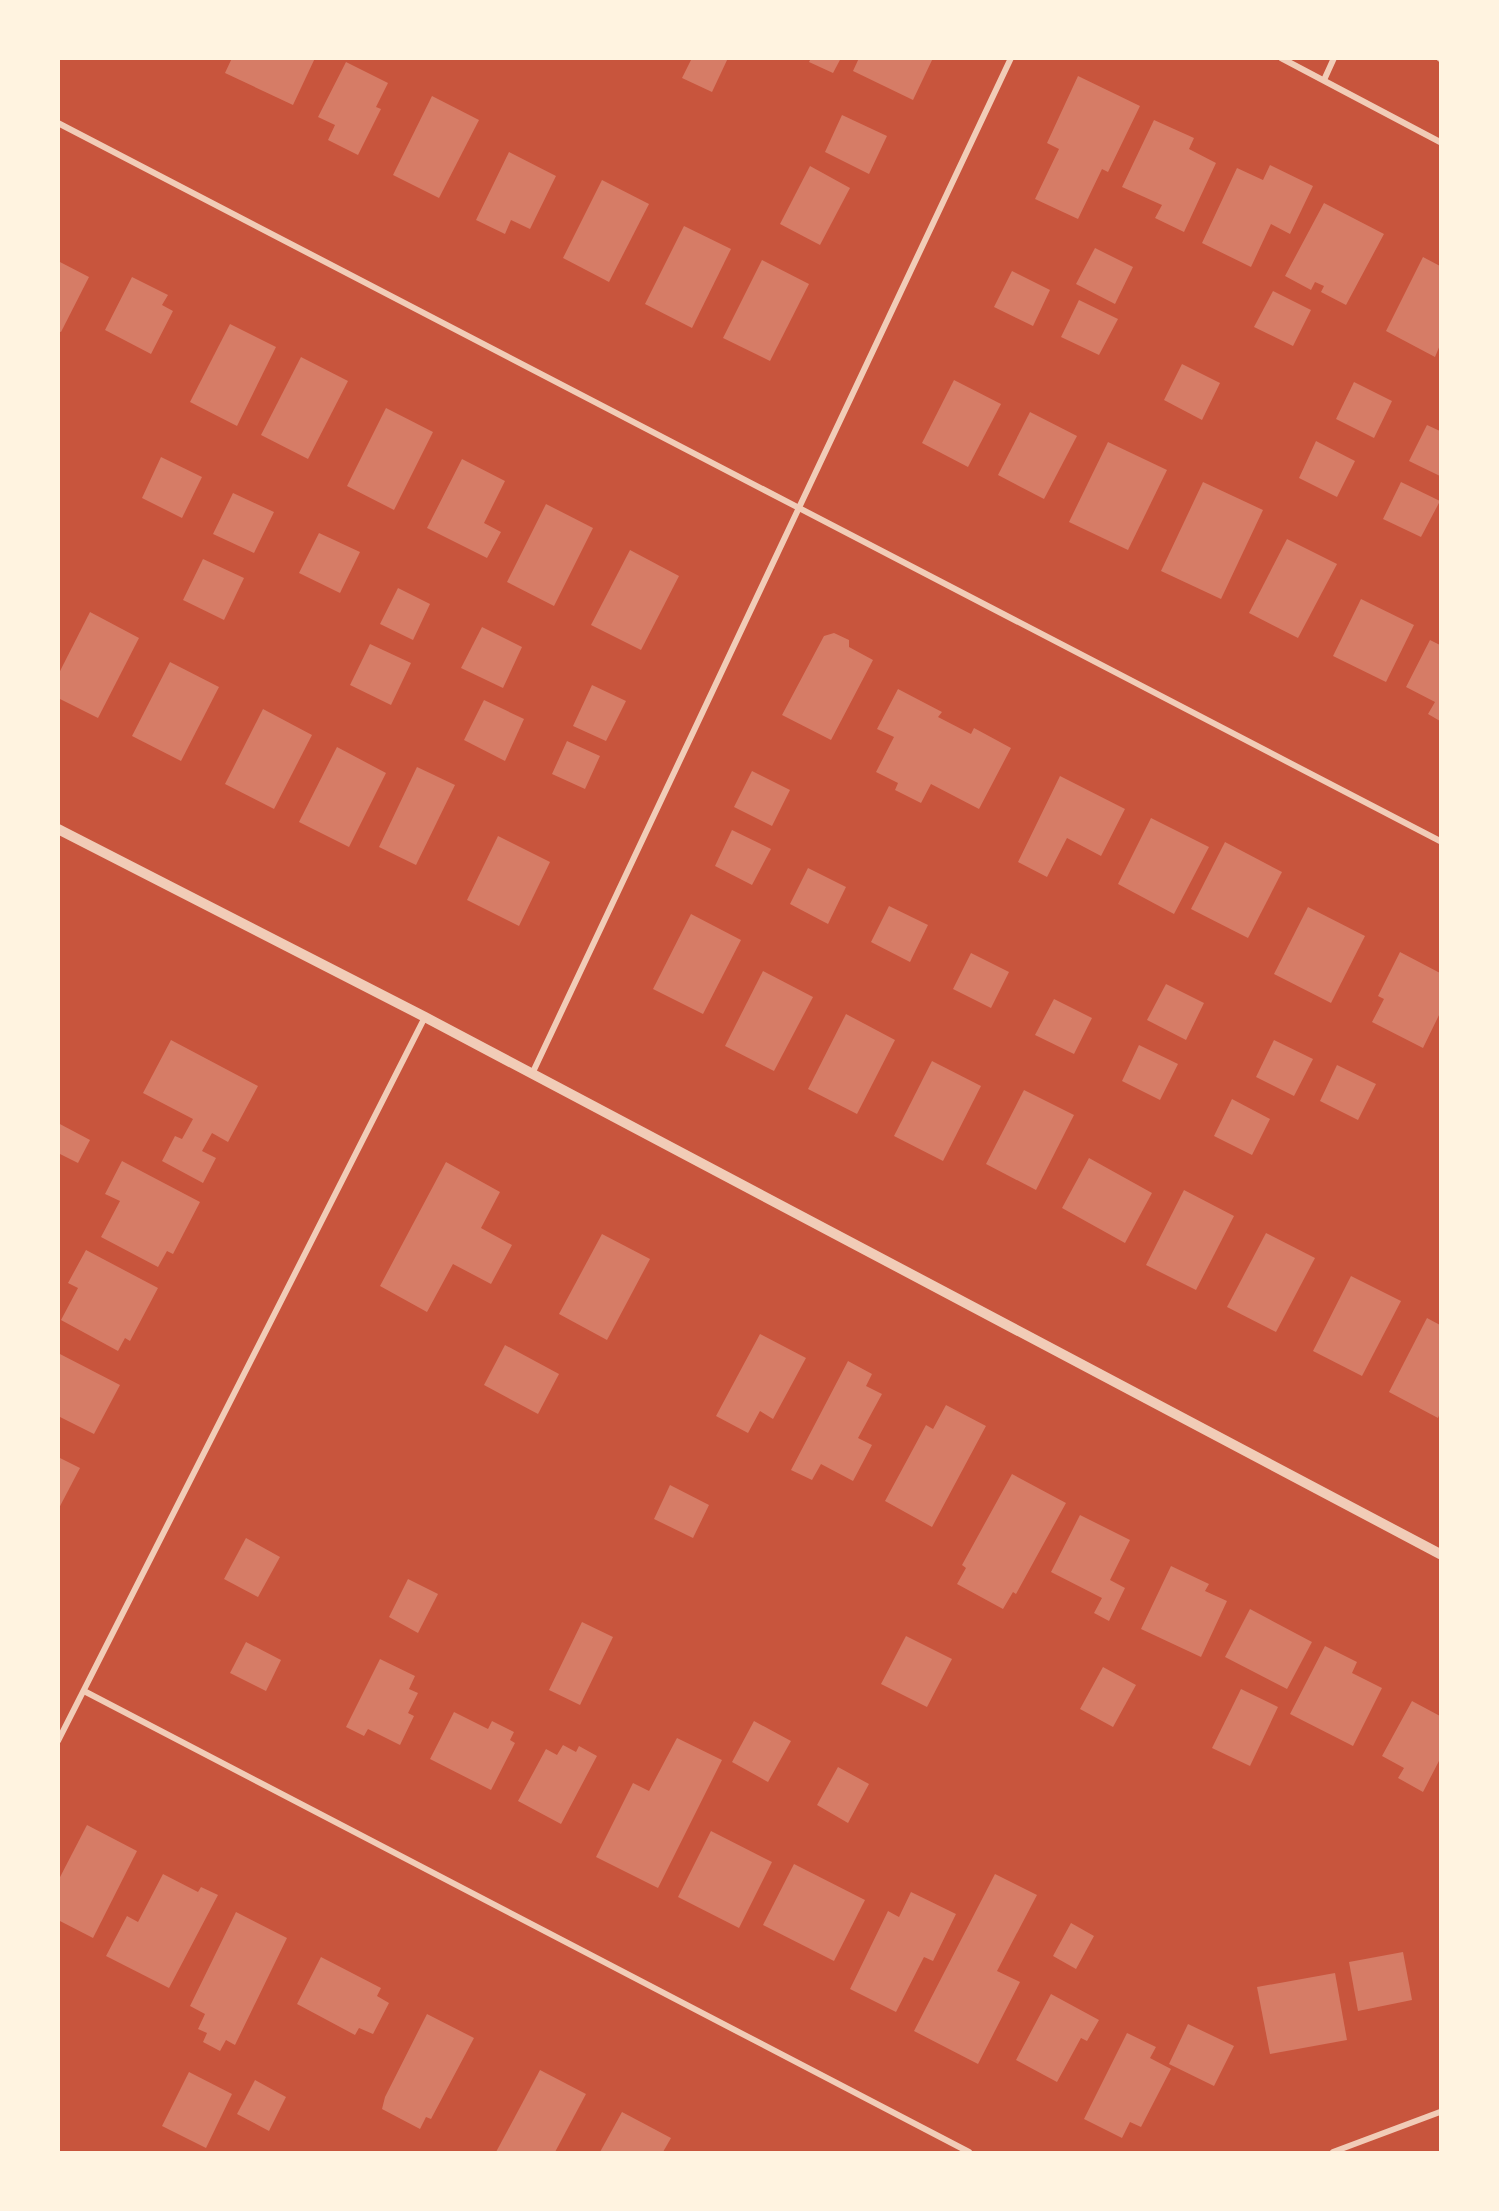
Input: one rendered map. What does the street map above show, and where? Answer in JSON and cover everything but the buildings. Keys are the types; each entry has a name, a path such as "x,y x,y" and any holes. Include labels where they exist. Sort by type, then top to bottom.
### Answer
{"street":[{"path":"532,1074 1011,58"},
{"path":"1281,58 1440,142"},
{"path":"1324,80 1334,58"},
{"path":"58,123 1440,841"},
{"path":"58,829 425,1017 1440,1554"},
{"path":"58,1741 425,1017"},
{"path":"84,1691 969,2152"},
{"path":"1334,2152 1440,2112"}]}
